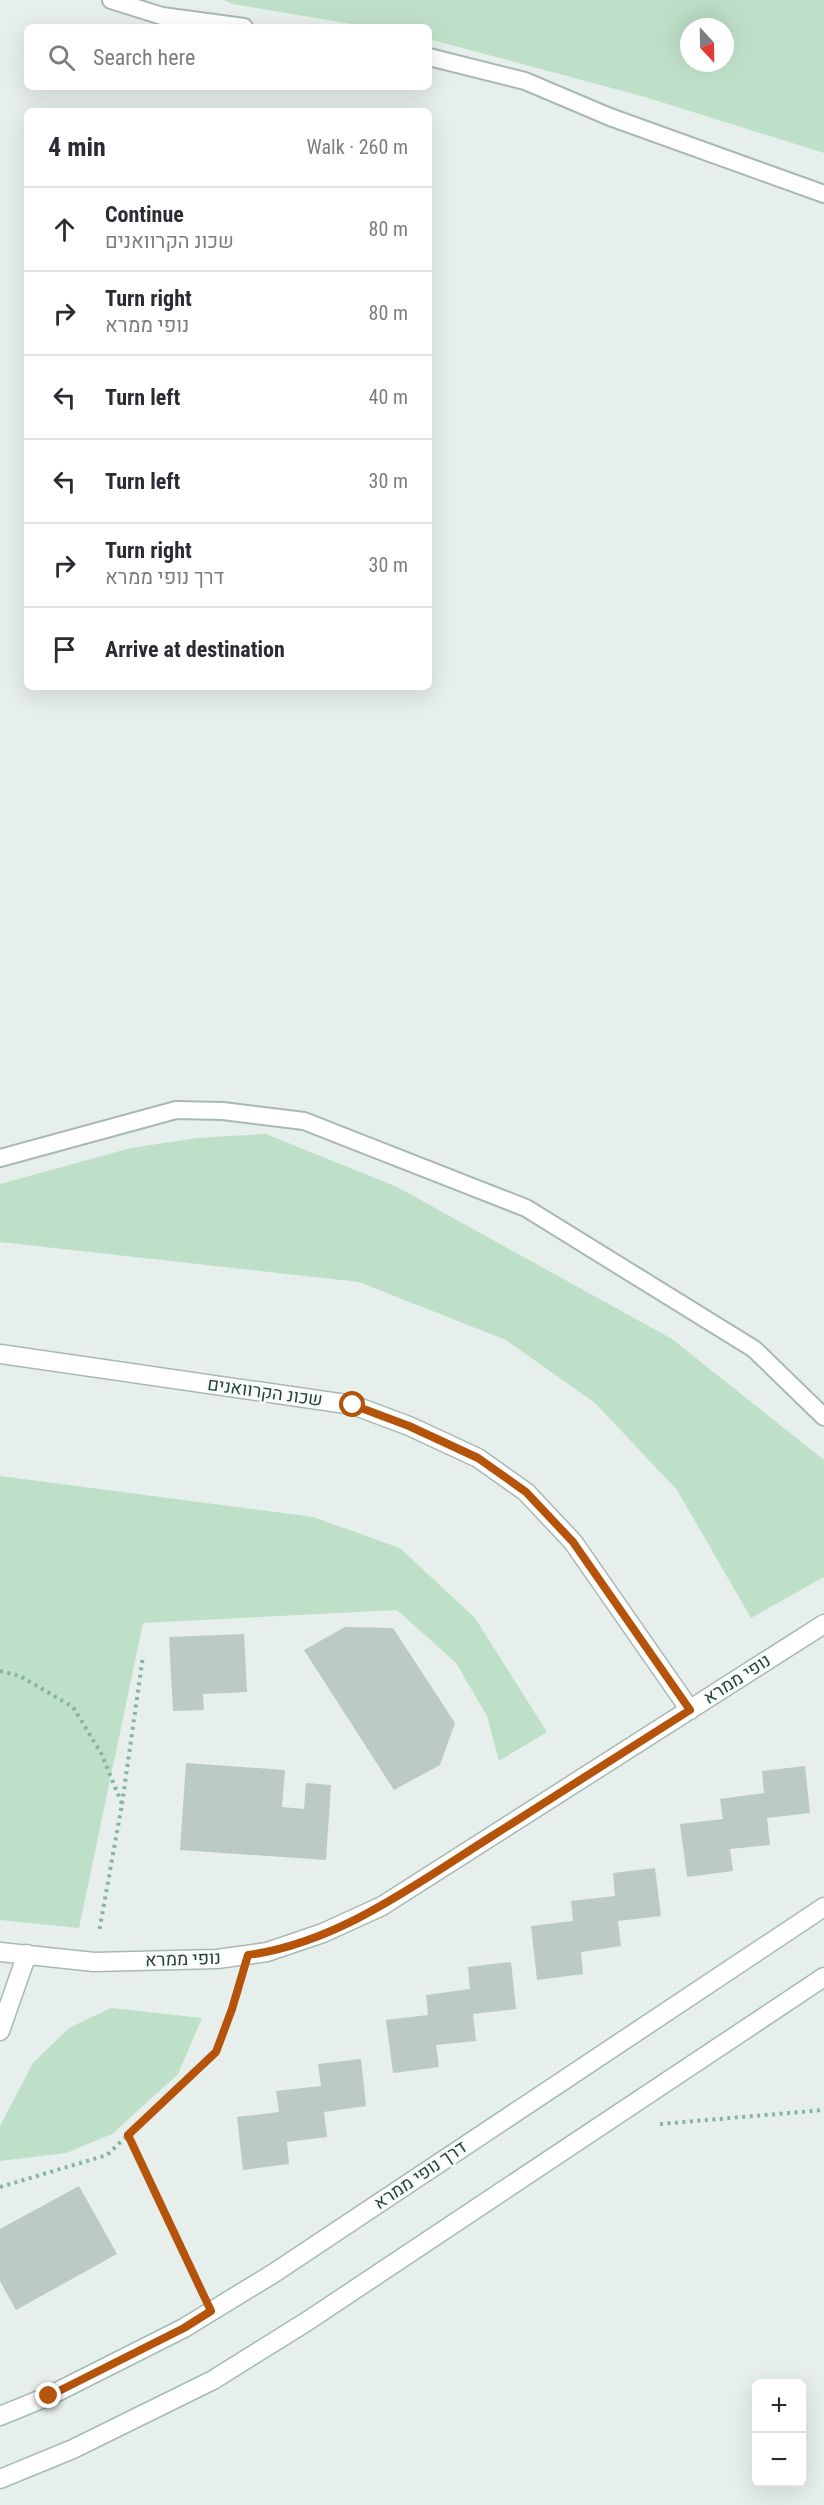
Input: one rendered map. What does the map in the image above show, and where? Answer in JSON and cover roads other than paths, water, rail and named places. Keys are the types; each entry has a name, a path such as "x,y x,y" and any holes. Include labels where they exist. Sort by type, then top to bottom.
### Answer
{"main road":[{"name":"שכונ הקרוואנים","path":"0,1354 353,1405 409,1426 478,1458 526,1492 573,1542 690,1710"},
{"name":"נופי ממרא","path":"0,1952 94,1962 217,1959 267,1952 323,1933 382,1905 824,1624"},
{"name":"דרך נופי ממרא","path":"0,2416 69,2386 184,2328 274,2273 824,1906"},
{"path":"0,2031 27,1954"},
{"path":"0,2479 73,2449 213,2380 306,2322 824,1977"}],"lane":[{"path":"111,0 162,16 222,24"},
{"path":"432,58 525,81 610,117 824,194"},
{"path":"0,1158 176,1110 223,1111 304,1121 526,1208 754,1349 824,1417"}]}
